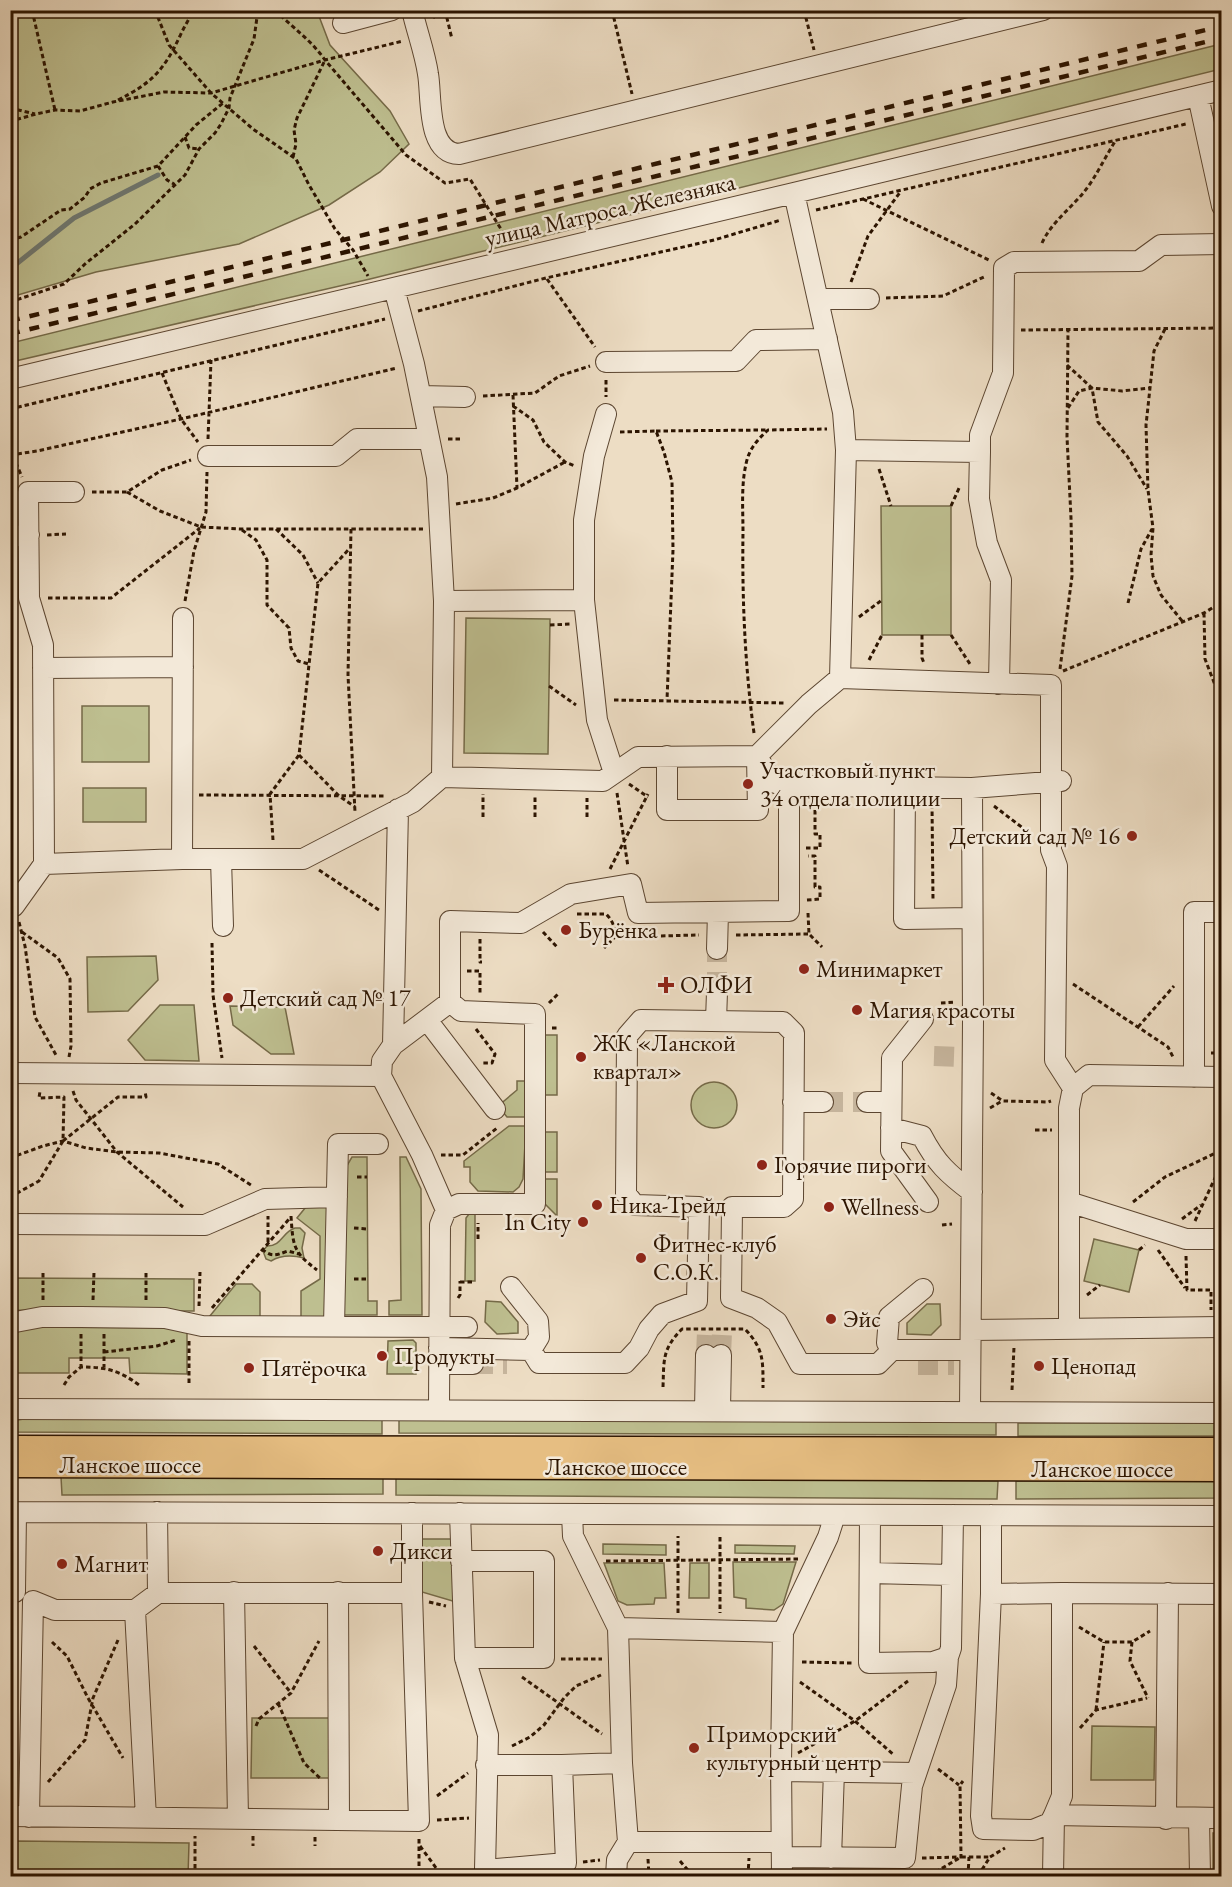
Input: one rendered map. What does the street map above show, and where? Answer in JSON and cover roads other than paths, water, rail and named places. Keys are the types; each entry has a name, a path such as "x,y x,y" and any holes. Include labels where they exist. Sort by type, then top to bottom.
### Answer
{"main road":[{"name":"Ланское шоссе","path":"10,1448 1221,1450"},
{"name":"Ланское шоссе","path":"10,1465 1221,1469"}],"street":[{"path":"343,23 393,10"},
{"path":"412,10 428,74 432,124 437,138 446,149 454,154 1043,10"},
{"name":"улица Матроса Железняка","path":"10,379 1221,90"},
{"path":"1198,96 1221,203"},
{"path":"794,193 843,412 846,450 840,678"},
{"path":"990,683 1001,580 987,543 980,499 980,435 1004,373 1004,268 1014,262 1139,261 1161,245 1221,244"},
{"path":"394,288 414,364 437,477 444,601 442,777"},
{"path":"818,299 869,299"},
{"path":"606,362 736,361 756,340 827,339"},
{"path":"421,396 465,397"},
{"path":"603,423 594,456 584,520 584,600 597,720 614,773"},
{"path":"208,456 336,456 357,439 429,439"},
{"path":"846,450 980,452"},
{"path":"12,906 44,864 43,645 29,598 20,535 28,492 74,492"},
{"path":"444,601 584,600"},
{"path":"182,859 183,618"},
{"path":"43,668 183,667"},
{"path":"44,864 182,859 303,859 406,805 442,777 603,781 638,757 757,756 809,704 840,678 1051,685 1056,782 1051,850 1057,866 1055,1060 1073,1088"},
{"path":"667,756 667,810 758,810 757,756"},
{"path":"757,756 772,782 789,787 972,788 1056,782"},
{"path":"439,1409 440,1225 446,1210 459,1204 536,1204 535,1014 460,1011 450,1002 450,921 521,923 571,894 631,884 638,913 789,911 789,787"},
{"path":"905,787 904,919 972,918"},
{"path":"970,1411 966,1352 972,1192 972,1081 968,1057 972,918 972,788"},
{"path":"393,1045 394,920 406,805"},
{"path":"221,859 223,926"},
{"path":"717,949 718,912"},
{"path":"1188,1077 1194,977 1194,912 1221,912"},
{"path":"716,1021 717,992"},
{"path":"446,1210 422,1155 381,1076 382,1062 393,1045 450,1002"},
{"path":"923,1019 892,1058 891,1151 928,1202"},
{"path":"427,1020 500,1115"},
{"path":"641,1020 716,1021 783,1022 794,1033 793,1199 784,1207 635,1205 626,1194 627,1036 641,1020"},
{"path":"10,1073 381,1076"},
{"path":"1069,1329 1069,1108 1073,1088 1089,1075 1221,1077"},
{"path":"793,1102 823,1102"},
{"path":"867,1102 891,1102"},
{"path":"891,1128 922,1136 933,1158 972,1192"},
{"path":"334,1326 338,1144 378,1144"},
{"path":"10,1224 205,1225 267,1199 337,1197"},
{"path":"1069,1202 1186,1239 1221,1239"},
{"path":"531,1350 539,1363 625,1363 639,1348 648,1329 662,1314 697,1301 699,1207"},
{"path":"732,1208 731,1298 757,1308 777,1322 800,1364 878,1364 892,1350 966,1352 1014,1330 1216,1327"},
{"path":"511,1287 538,1321 539,1337 531,1350"},
{"path":"892,1350 888,1343 889,1317 923,1289"},
{"path":"10,1323 42,1317 92,1317 165,1318 194,1326 467,1327"},
{"path":"439,1356 531,1350"},
{"path":"712,1410 714,1355"},
{"path":"439,1356 473,1364"},
{"path":"10,1408 1221,1413"},
{"path":"412,1593 158,1593 135,1610 55,1610 13,1592 13,1511 1221,1516"},
{"path":"157,1512 158,1593"},
{"path":"33,1601 23,1811 146,1818 346,1822 419,1815 412,1593 412,1513"},
{"path":"460,1514 465,1658 488,1735 485,1870 566,1863 562,1765"},
{"path":"572,1514 573,1536 618,1628 621,1743 628,1842 616,1868"},
{"path":"782,1859 783,1632 828,1538 835,1515"},
{"path":"870,1515 868,1663 940,1660 951,1648 953,1515"},
{"path":"991,1515 991,1594 981,1819 983,1829 1033,1830 1050,1823 1062,1796 1062,1593"},
{"path":"461,1561 544,1561 544,1658 465,1658"},
{"path":"870,1573 952,1575"},
{"path":"234,1592 238,1819"},
{"path":"338,1592 339,1796 346,1822"},
{"path":"1166,1819 1168,1593"},
{"path":"991,1594 1221,1594"},
{"path":"135,1610 146,1818"},
{"path":"618,1628 783,1632"},
{"path":"628,1842 782,1859 905,1858 912,1786 946,1685 940,1660"},
{"path":"486,1761 562,1765 622,1763"},
{"path":"781,1767 834,1771 919,1766"},
{"path":"831,1858 834,1771"},
{"path":"1054,1815 1166,1819 1221,1818"},
{"path":"1053,1876 1054,1815"},
{"path":"1199,1818 1200,1876"}],"waterway":[{"path":"10,269 74,218 158,175"}],"tunnel":[{"path":"717,949 717,992"},
{"path":"934,1056 962,1057"},
{"path":"823,1102 867,1102"},
{"path":"706,1355 707,1332"},
{"path":"721,1355 722,1332"},
{"path":"473,1364 507,1364"},
{"path":"918,1365 954,1365"}],"railway":[{"path":"10,321 1222,26"},
{"path":"10,334 1222,38"}],"place":[{"name":"Участковый пункт 34 отдела полиции","path":"748,784"},
{"name":"Детский сад № 16","path":"1132,836"},
{"name":"Бурёнка","path":"566,930"},
{"name":"Минимаркет","path":"804,969"},
{"name":"ОЛФИ","path":"666,985"},
{"name":"Детский сад № 17","path":"228,998"},
{"name":"Магия красоты","path":"857,1010"},
{"name":"ЖК «Ланской квартал»","path":"581,1057"},
{"name":"Горячие пироги","path":"762,1165"},
{"name":"Ника-Трейд","path":"597,1205"},
{"name":"Wellness","path":"829,1207"},
{"name":"In City","path":"583,1222"},
{"name":"Фитнес-клуб С.О.К.","path":"641,1258"},
{"name":"Эйс","path":"831,1319"},
{"name":"Продукты","path":"382,1356"},
{"name":"Ценопад","path":"1039,1366"},
{"name":"Пятёрочка","path":"249,1368"},
{"name":"Дикси","path":"378,1551"},
{"name":"Магнит","path":"62,1564"},
{"name":"Приморский культурный центр","path":"694,1748"}]}
